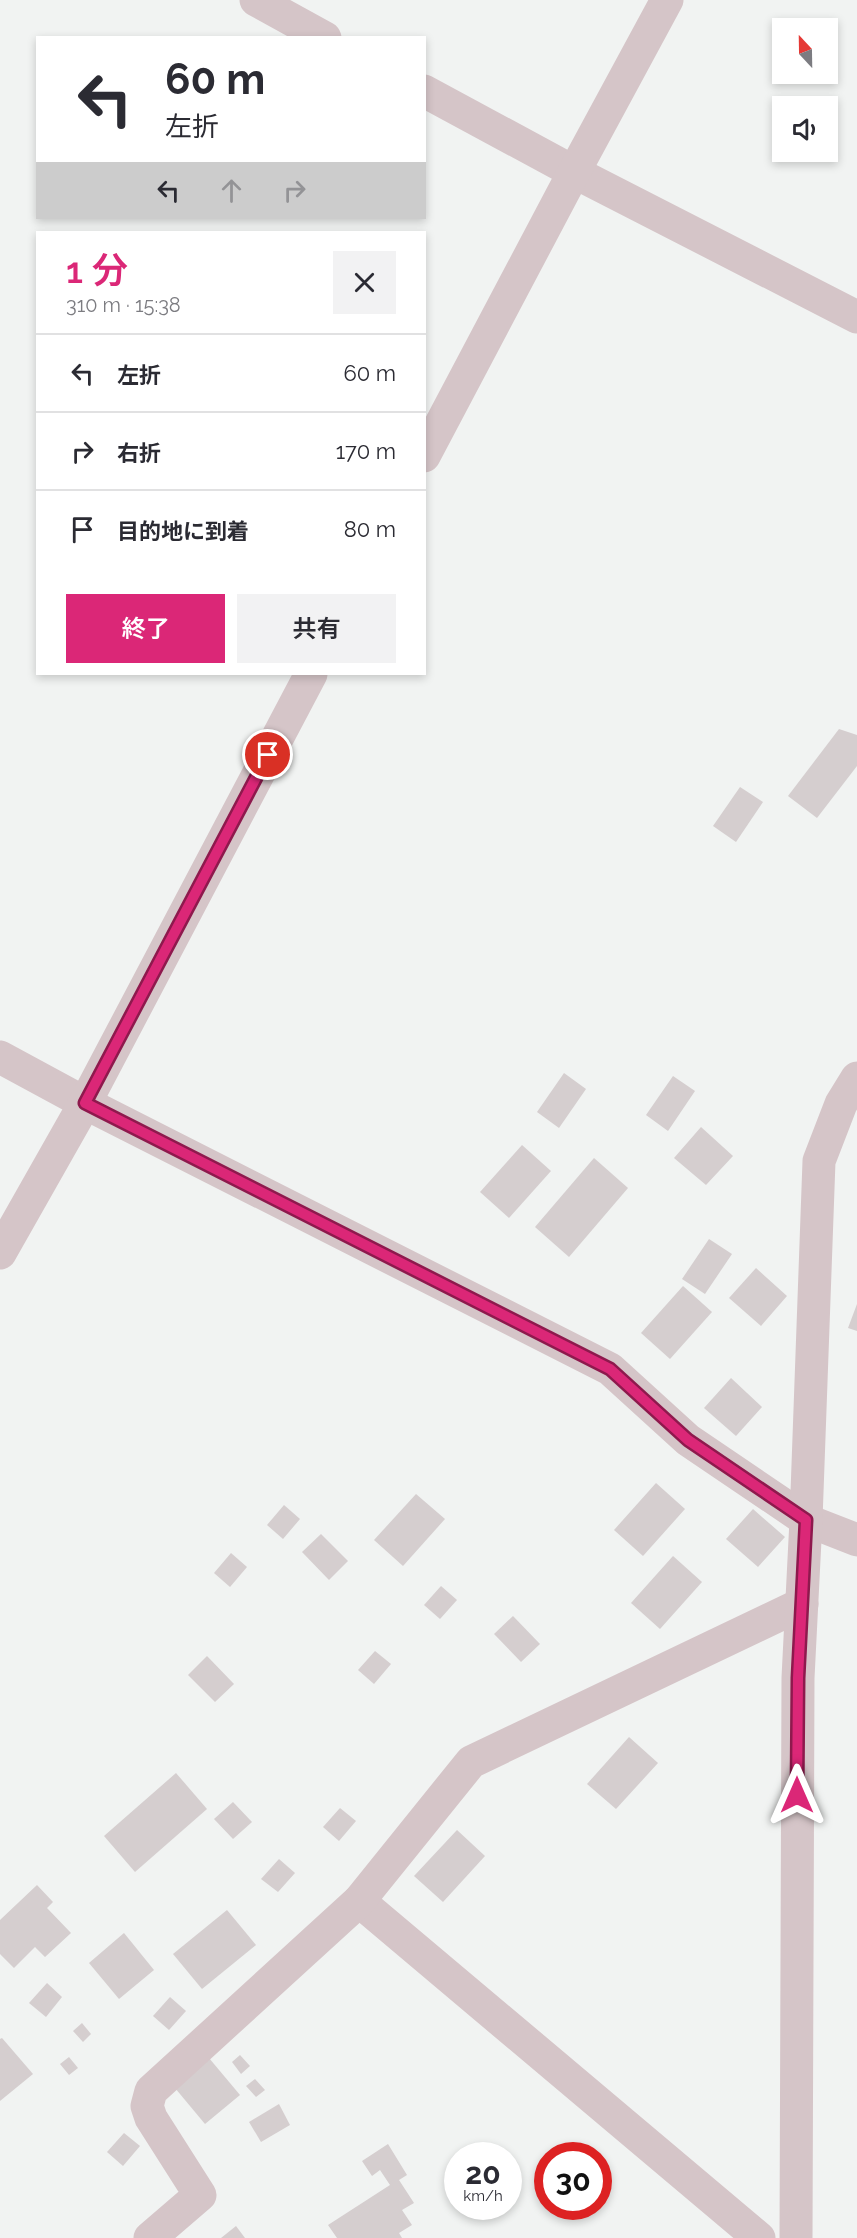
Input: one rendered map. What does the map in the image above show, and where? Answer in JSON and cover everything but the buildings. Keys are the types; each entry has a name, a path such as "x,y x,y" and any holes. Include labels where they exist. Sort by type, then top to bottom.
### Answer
{"street":[{"path":"256,0 321,36"},
{"path":"426,452 667,0"},
{"path":"426,92 574,172 857,317"},
{"path":"0,1253 85,1103 310,675"},
{"path":"0,1057 85,1103 610,1369 688,1440 806,1520 857,1540"},
{"path":"796,2238 798,1690 819,1161 841,1104 857,1078"},
{"path":"150,2238 200,2195 151,2118 147,2106 151,2091 359,1901 471,1762 802,1604"},
{"path":"359,1901 759,2238"}],"route":[{"path":"268,755 85,1103 610,1369 688,1440 806,1520 798,1678 797,1795"}]}
